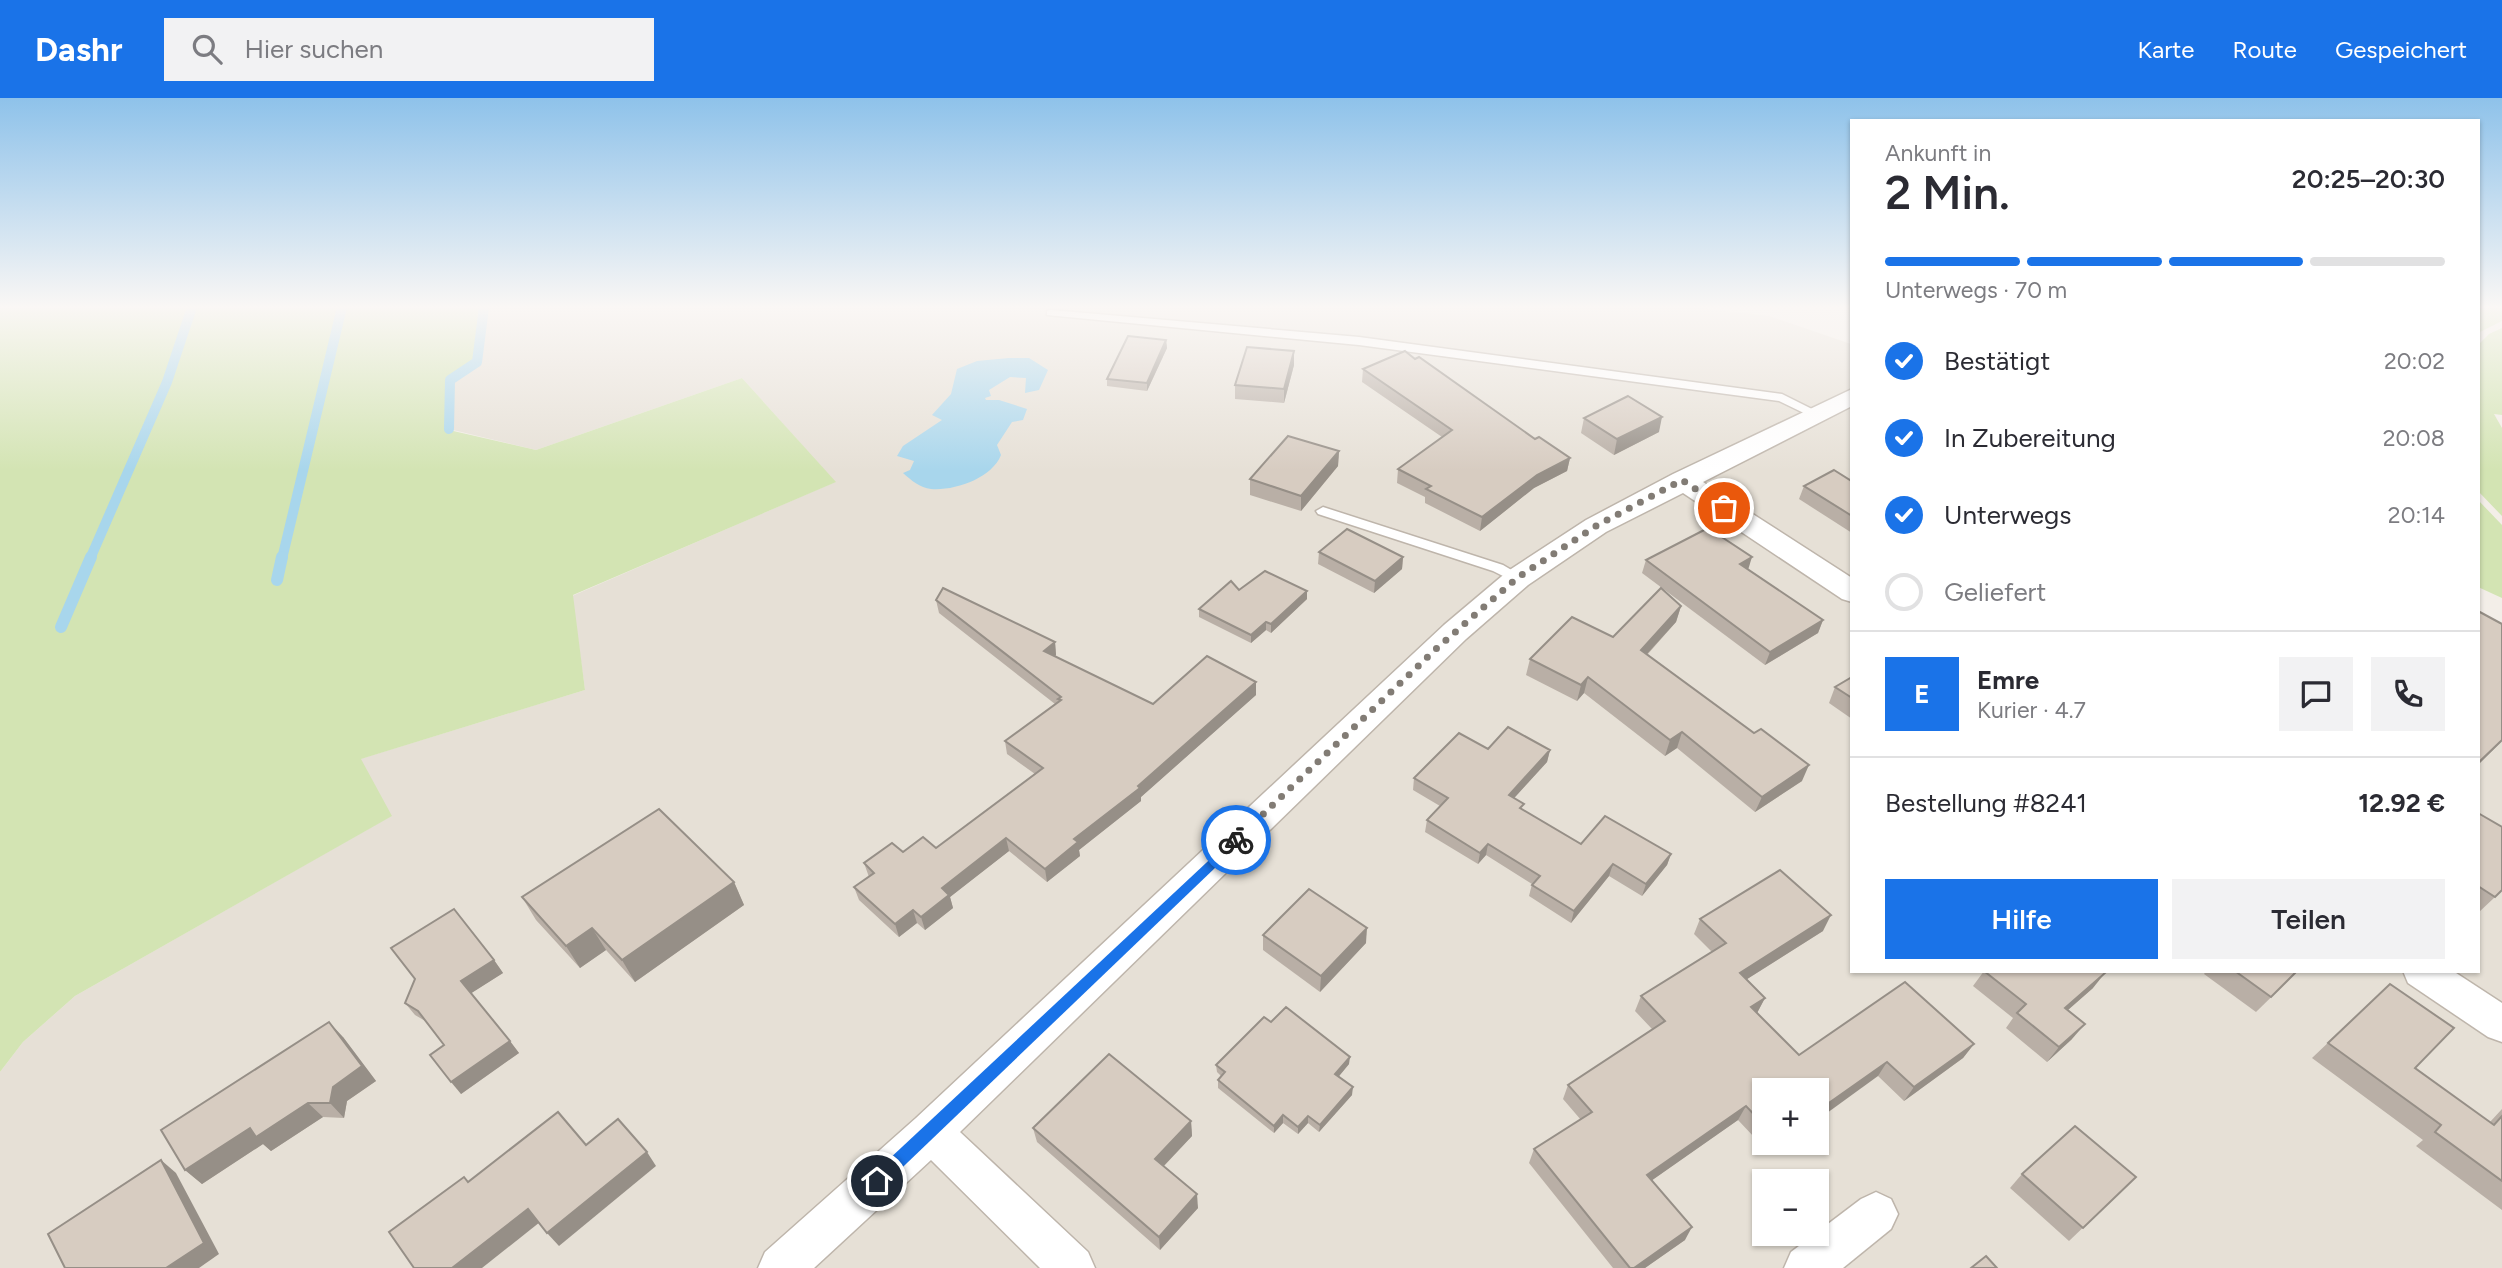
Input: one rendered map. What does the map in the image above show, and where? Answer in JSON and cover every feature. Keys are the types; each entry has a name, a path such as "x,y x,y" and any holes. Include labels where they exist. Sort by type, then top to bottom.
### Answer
{"street":[{"path":"781,1268 931,1132 1405,679 1517,578 1596,526 1850,397"},
{"path":"1682,480 1850,591"},
{"path":"2424,973 2502,1025"},
{"path":"931,1132 1072,1268"},
{"path":"1807,1268 1876,1214"}],"lane":[{"path":"1512,362 1782,398 1814,413"},
{"path":"1323,511 1498,568 1517,578"}],"shaded area":[{"path":"477,362 1850,362 1850,973 2480,973 2480,617 2502,628 2502,1268 0,1268 0,1072 23,1042 75,996 391,816 360,759 585,690 572,596 835,482 742,378 536,450 449,429 450,380"}],"green space":[{"path":"0,362 477,362 450,380 449,430 536,450 742,378 836,482 573,595 585,690 361,759 392,816 75,996 23,1042 0,1072"},
{"path":"2480,362 2502,362 2502,415 2494,414 2502,428 2502,516 2480,493"},
{"path":"2480,502 2502,525 2502,598 2480,588"}],"water":[{"path":"976,362 1035,362 1048,370 1039,390 1025,393 1026,378 1010,377 989,390 991,396 985,398 986,400 999,400 1027,409 1023,420 1012,422 997,445 1001,455 990,470 972,481 951,488 923,487 903,473 910,470 914,461 897,456 903,446 942,420 932,415 951,394 957,369"}],"building":[{"path":"1115,362 1156,362 1147,383 1107,379"},
{"path":"1242,362 1291,362 1284,389 1235,385"},
{"path":"1380,362 1426,362 1535,439 1539,437 1570,458 1537,475 1482,517 1426,489 1431,486 1398,469 1452,430 1363,369"},
{"path":"1628,396 1662,417 1617,439 1584,418"},
{"path":"1288,436 1339,451 1301,496 1250,479"},
{"path":"1834,470 1850,480 1850,515 1804,486"},
{"path":"1708,528 1752,557 1740,564 1823,620 1770,652 1646,560"},
{"path":"1347,529 1403,557 1375,581 1319,552"},
{"path":"1265,571 1307,591 1271,624 1266,622 1251,635 1199,609 1231,581 1239,590"},
{"path":"943,588 1055,642 1044,651 1153,704 1207,656 1256,682 1138,786 1140,788 1074,839 1078,842 1045,869 1006,838 942,888 949,895 921,917 913,910 895,924 854,887 874,873 864,863 892,843 903,852 923,837 936,848 1043,768 1005,741 1061,700 1058,699 1061,697 936,600"},
{"path":"1661,588 1681,606 1641,650 1754,733 1761,729 1809,765 1762,797 1682,732 1670,740 1588,677 1581,685 1530,659 1572,617 1613,637"},
{"path":"2480,612 2502,624 2502,740 2480,761"},
{"path":"1850,678 1850,697 1835,687"},
{"path":"1508,727 1550,750 1509,795 1524,804 1520,808 1581,844 1605,816 1671,854 1646,884 1613,864 1574,911 1532,885 1540,876 1488,844 1480,853 1427,820 1448,798 1414,778 1459,733 1488,749"},
{"path":"659,809 734,882 622,960 592,928 566,946 522,897"},
{"path":"2480,814 2502,827 2502,890 2495,897 2480,887"},
{"path":"1780,870 1831,915 1740,973 1765,998 1751,1007 1799,1055 1905,982 1974,1044 1914,1087 1887,1062 1829,1103 1829,1078 1752,1078 1752,1112 1746,1106 1647,1175 1692,1227 1634,1268 1630,1268 1534,1149 1592,1112 1568,1085 1665,1021 1641,996 1726,943 1700,919"},
{"path":"1309,889 1367,928 1321,976 1263,935"},
{"path":"454,909 494,960 461,981 510,1041 451,1082 430,1055 444,1045 418,1011 405,1003 415,979 391,948"},
{"path":"1987,973 2105,973 2065,1008 2085,1024 2059,1047 2017,1013 2026,1004"},
{"path":"2238,973 2295,973 2271,997"},
{"path":"2390,984 2454,1028 2415,1068 2494,1125 2502,1116 2502,1181 2435,1132 2441,1125 2328,1043"},
{"path":"1286,1007 1350,1057 1335,1074 1353,1087 1320,1125 1308,1116 1298,1127 1283,1115 1274,1126 1218,1080 1225,1072 1216,1065 1264,1017 1271,1022"},
{"path":"329,1022 362,1066 333,1087 330,1103 308,1103 256,1137 250,1128 185,1170 161,1130"},
{"path":"1109,1054 1191,1121 1155,1159 1197,1194 1159,1237 1033,1128"},
{"path":"558,1112 586,1145 618,1119 647,1152 547,1233 528,1209 452,1268 414,1268 389,1232 464,1177 468,1182"},
{"path":"2075,1126 2136,1177 2083,1228 2022,1174"},
{"path":"161,1160 204,1243 166,1268 65,1268 48,1234"},
{"path":"1986,1256 1997,1268 1971,1268"}],"waterway":[{"path":"90,559 174,362"},
{"path":"282,559 329,362"},
{"path":"449,429 450,380 477,362"},
{"path":"61,627 91,557"},
{"path":"277,580 282,557"}],"way so far":[{"path":"1236,840 1437,648 1517,578 1596,526 1682,480 1724,508"}],"route":[{"path":"877,1181 1236,840"}]}
